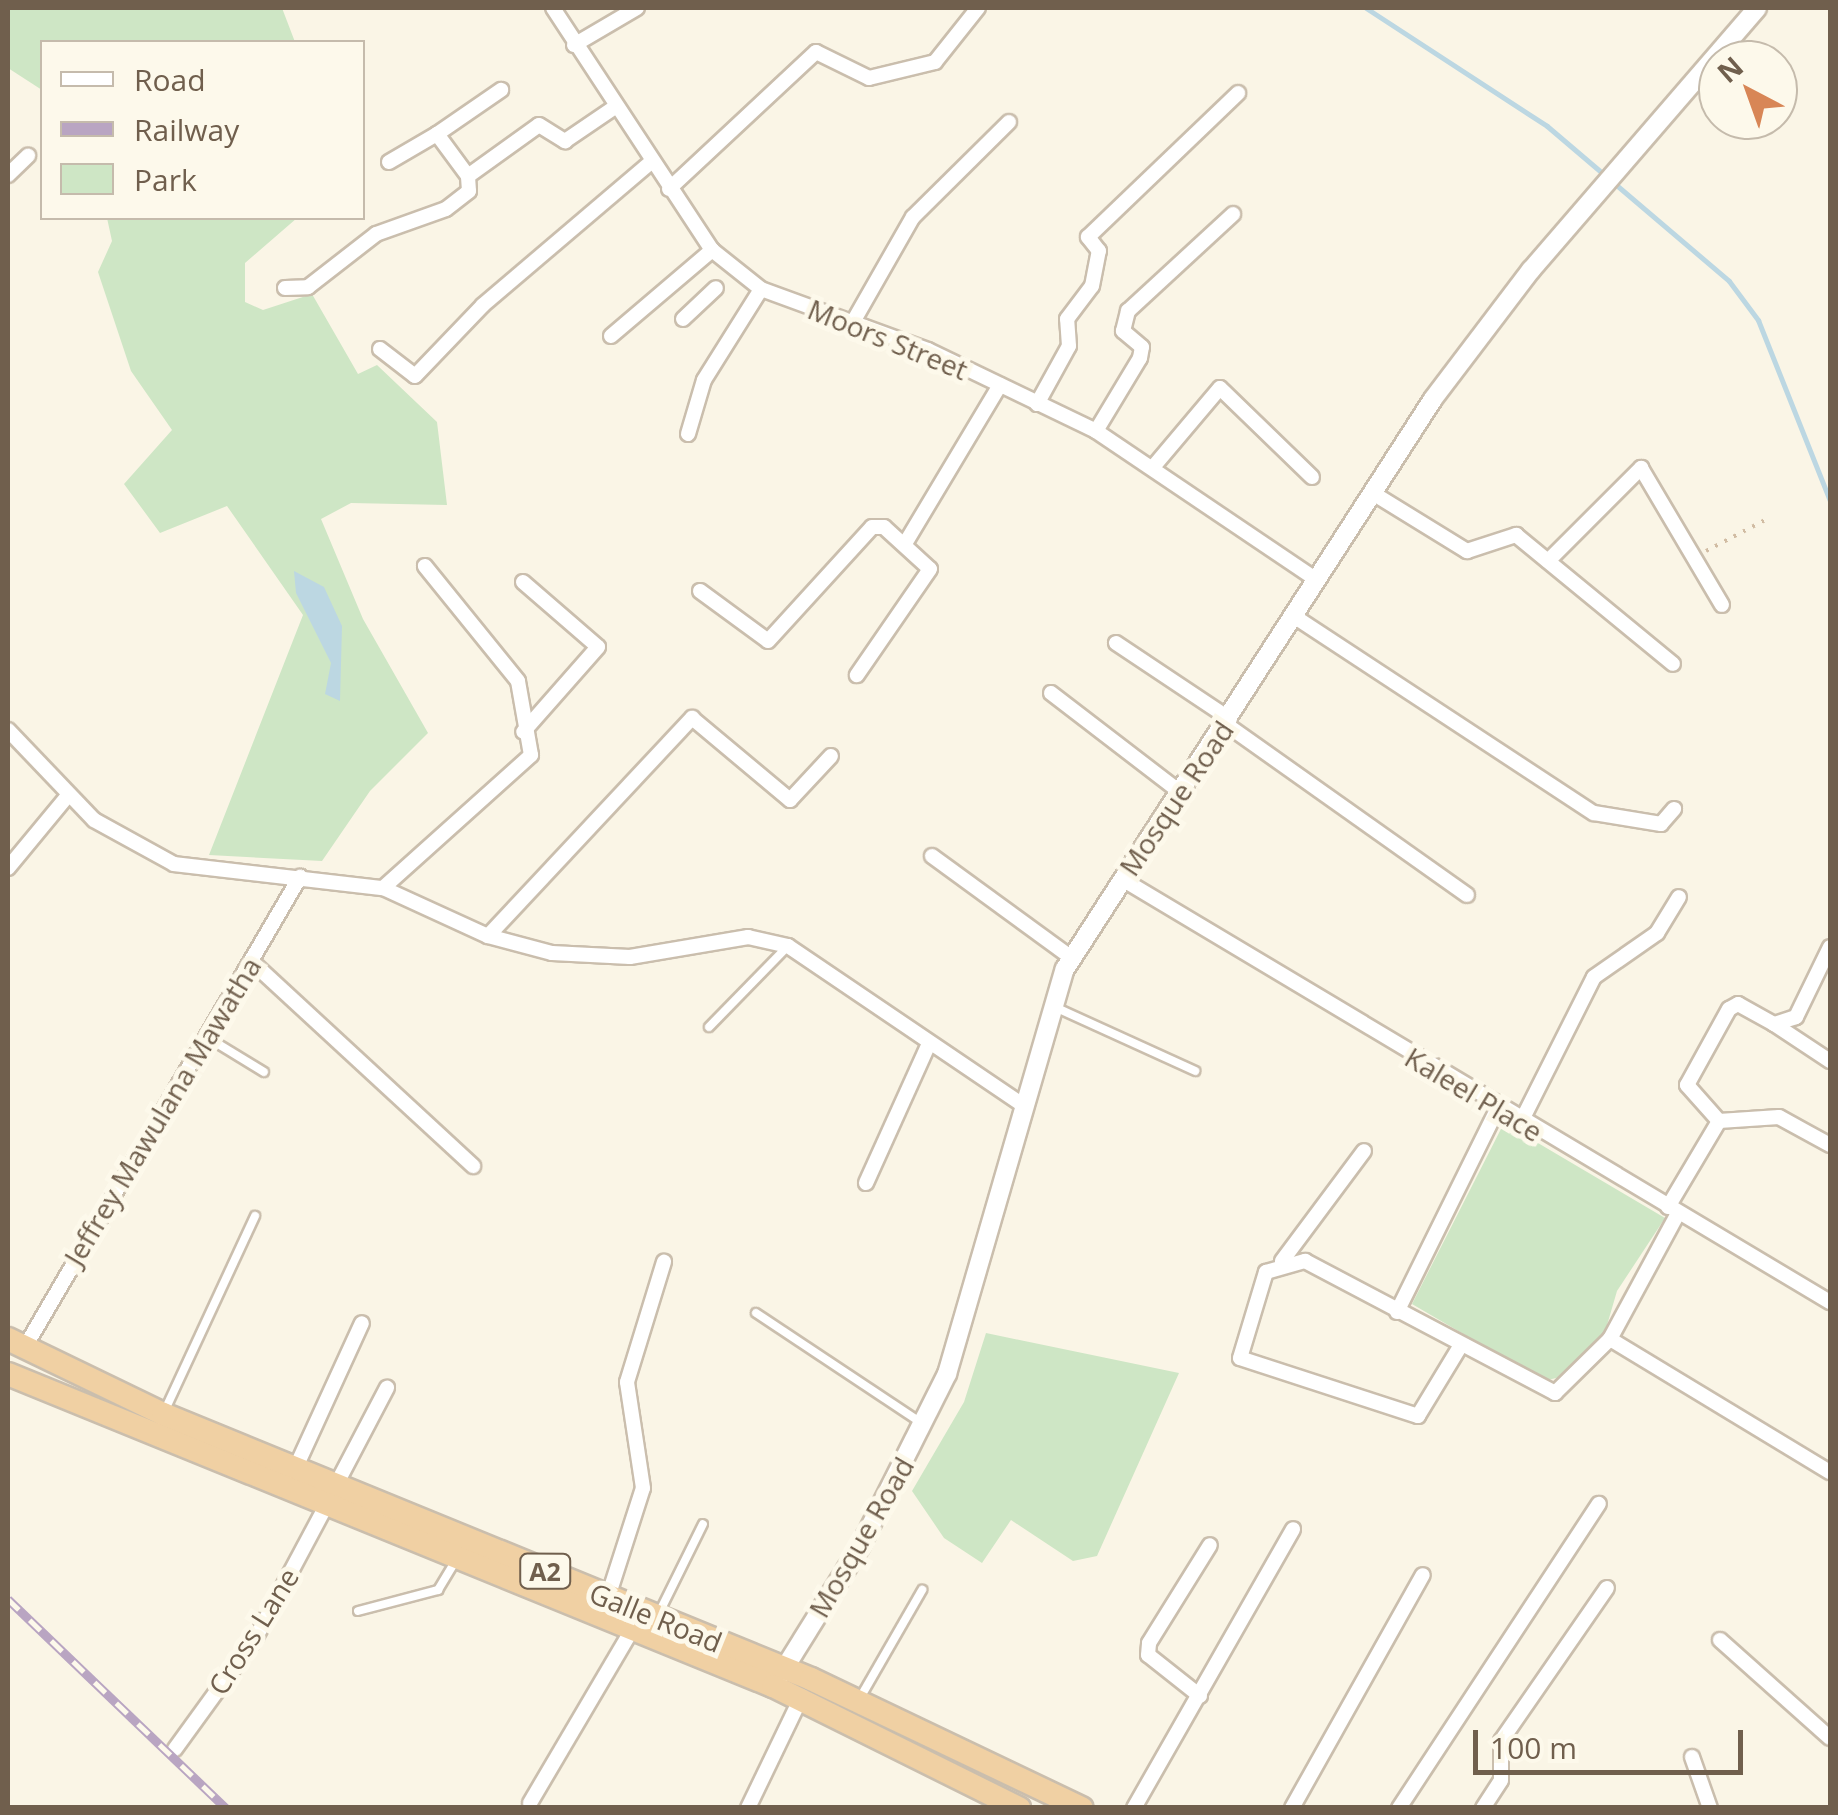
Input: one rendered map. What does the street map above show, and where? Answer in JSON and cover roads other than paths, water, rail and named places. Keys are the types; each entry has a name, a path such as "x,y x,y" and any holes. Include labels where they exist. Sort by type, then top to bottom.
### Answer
{"highway":[{"name":"Galle Road","path":"16,1343 162,1414 336,1485 632,1630 778,1677"},
{"name":"Galle Road","path":"8,1374 325,1508 608,1597 658,1617 806,1689 1019,1808"},
{"path":"151,1437 162,1414"},
{"name":"Galle Road","path":"806,1689 858,1702 1082,1808"}],"street":[{"name":"Moors Street","path":"553,8 668,189 712,250 761,289 853,322 1096,431 1154,466 1314,578"},
{"path":"574,45 637,8"},
{"path":"668,189 816,52 869,78 935,62 978,8"},
{"name":"Mosque Road","path":"778,1677 924,1425 947,1374 1020,1103 1072,958 1228,722 1314,578 1531,270 1641,148 1757,8"},
{"path":"389,162 500,90"},
{"path":"1037,404 1069,346 1067,319 1092,286 1100,251 1088,237 1238,94"},
{"path":"468,176 540,125 565,140 615,107"},
{"path":"853,322 912,217 1009,122"},
{"path":"285,288 308,287 376,234 446,209 469,191 468,176 437,134"},
{"path":"8,174 28,156"},
{"path":"380,349 415,376 483,305 652,162"},
{"path":"1096,431 1140,358 1142,347 1122,331 1128,311 1233,214"},
{"path":"611,336 712,250"},
{"path":"683,320 716,288"},
{"path":"688,434 704,380 761,289"},
{"path":"906,542 1000,385"},
{"path":"1154,466 1220,388 1312,477"},
{"path":"1548,561 1641,468 1698,556 1722,605"},
{"path":"1372,492 1466,551 1516,535 1673,664"},
{"path":"700,591 768,641 872,527 906,542 930,569 857,675"},
{"path":"382,888 532,755 523,732 518,680 425,566"},
{"path":"522,582 598,646 523,732"},
{"path":"1292,615 1594,812 1661,824 1674,808"},
{"path":"1116,643 1467,895"},
{"path":"1051,694 1180,792"},
{"path":"488,936 692,718 790,800 831,756"},
{"path":"8,730 66,798 174,864 382,888 488,936 603,958 748,937 788,946 928,1046 1020,1103"},
{"path":"8,868 66,798"},
{"path":"932,856 1072,958"},
{"name":"Jeffrey Mawulana Mawatha","path":"16,1343 252,962 300,877"},
{"name":"Kaleel Place","path":"1122,879 1521,1122 1830,1302"},
{"path":"1521,1122 1594,977 1657,933 1678,897"},
{"path":"1774,1024 1796,1017 1830,947"},
{"path":"252,962 473,1166"},
{"path":"1719,1121 1687,1086 1698,1060 1738,1004 1830,1061"},
{"path":"866,1183 928,1046"},
{"path":"1397,1312 1498,1108"},
{"path":"1719,1121 1778,1117 1830,1145"},
{"path":"1281,1262 1305,1260 1555,1394 1610,1339 1719,1121"},
{"path":"1364,1151 1281,1262 1260,1283 1240,1358 1418,1416 1461,1345"},
{"path":"608,1597 643,1488 627,1382 664,1262"},
{"path":"296,1467 362,1323"},
{"path":"1610,1339 1830,1472"},
{"path":"336,1485 387,1388"},
{"path":"1399,1808 1598,1504"},
{"name":"Cross Lane","path":"176,1749 256,1637 325,1508"},
{"path":"1134,1808 1293,1530"},
{"path":"1200,1696 1148,1655 1149,1643 1210,1545"},
{"path":"1292,1808 1423,1575"},
{"path":"1483,1808 1501,1780 1501,1741 1607,1588"},
{"path":"530,1803 632,1630"},
{"path":"1720,1640 1830,1738"},
{"path":"748,1808 806,1689"},
{"path":"1692,1757 1710,1808"}],"lane":[{"path":"709,1027 788,946"},
{"path":"1053,1006 1195,1071"},
{"path":"205,1036 264,1072"},
{"path":"162,1414 254,1216"},
{"path":"756,1313 924,1425"},
{"path":"658,1617 703,1524"},
{"path":"358,1612 438,1590 460,1549"},
{"path":"858,1702 922,1590"}],"water":[{"path":"294,571 324,587 342,626 340,701 325,694 331,663 296,593"}],"waterway":[{"path":"1366,8 1547,126 1729,281 1758,320 1830,501"}],"railway":[{"path":"8,1599 226,1808"}]}
